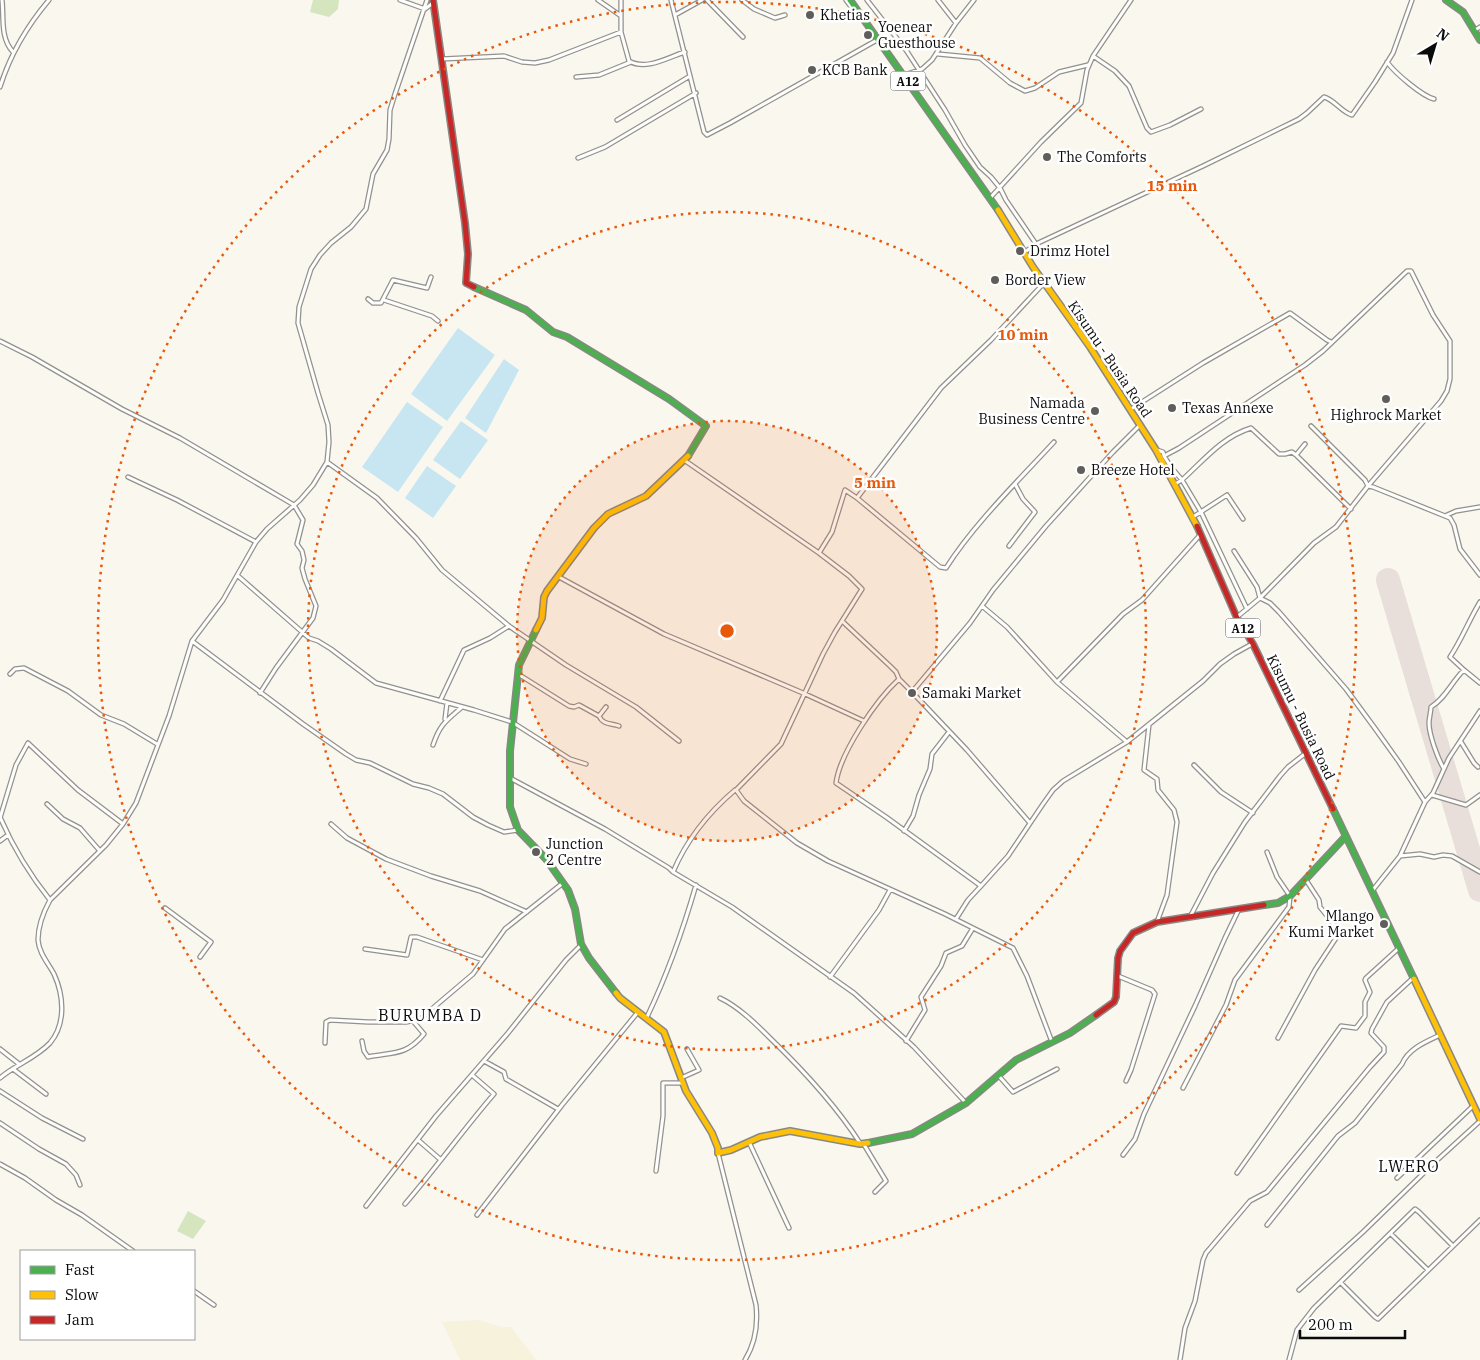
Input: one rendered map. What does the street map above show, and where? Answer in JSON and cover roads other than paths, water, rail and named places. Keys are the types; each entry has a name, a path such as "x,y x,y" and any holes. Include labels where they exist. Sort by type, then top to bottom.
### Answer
{"main road":[{"name":"A12","path":"850,0 904,75"},
{"path":"1446,0 1463,11 1477,28 1480,40"},
{"path":"433,2 466,223 468,254 466,283 526,310 553,332 567,337 669,399 706,426 704,432 684,460 646,496 608,514 594,528 544,597 542,618 519,665 512,722 510,807 518,830 546,859 564,882 575,909 581,946 589,958 620,998 664,1032 682,1080 692,1102 712,1133 718,1153 775,1133 790,1132 862,1144 912,1134 966,1103 1016,1060 1070,1033 1114,1002 1118,976 1118,958 1132,933 1157,922 1278,902 1290,896 1345,837"},
{"name":"Kisumu - Busia Road","path":"904,75 991,198 1044,283 1131,408 1156,450 1201,534 1237,618 1252,644 1306,753 1480,1120"}],"street":[{"path":"2,0 4,37 6,46 13,52"},
{"path":"0,87 13,52 36,15 49,0"},
{"path":"400,0 425,9"},
{"path":"0,1078 50,1044 58,1032 62,1004 59,989 54,975 40,951 38,939 43,916 50,900 100,851 123,824 136,803 169,716 192,641 223,600 256,542 267,528 294,505 313,485 327,462 328,425 298,323 299,307 311,269 320,255 366,209 373,174 387,150 390,110 428,0"},
{"path":"598,0 621,16"},
{"path":"621,0 621,32 629,61 631,62"},
{"path":"671,0 696,93 704,132 707,135 877,40"},
{"path":"675,15 702,0"},
{"path":"707,0 743,37"},
{"path":"742,0 775,18 785,15"},
{"path":"846,0 853,8 855,7"},
{"path":"867,0 919,70 965,145 980,167 1000,188 1036,244"},
{"path":"938,0 956,23"},
{"path":"904,75 919,70 936,54 974,0"},
{"path":"991,198 1041,142 1082,104 1088,65 1131,0"},
{"path":"1025,252 1036,244 1195,170 1292,122 1307,113 1324,97 1330,99 1348,114 1352,115 1397,44 1412,0"},
{"path":"425,9 433,2"},
{"path":"441,59 504,56 535,64 621,32"},
{"path":"576,77 599,76 631,62 651,64 685,52"},
{"path":"938,54 980,58 1010,83 1025,91 1034,88 1059,72 1088,65"},
{"path":"1093,56 1115,71 1129,86 1147,128 1151,132 1170,125 1201,108"},
{"path":"1387,62 1398,75 1434,99"},
{"path":"617,120 690,76"},
{"path":"578,158 605,147 696,93"},
{"path":"1164,456 1203,433 1236,409 1305,366 1409,270 1414,274 1433,314 1450,340 1450,379 1444,398 1368,486 1336,527 1314,543 1260,598 1237,618"},
{"path":"368,299 373,303 381,303 393,280 427,288 431,277"},
{"path":"857,498 941,388 991,340 1044,283"},
{"path":"384,300 432,316 438,321"},
{"path":"1131,408 1203,363 1290,313 1331,342"},
{"path":"0,341 40,361 122,409 180,438 294,505 304,520 296,542 302,551 304,560 302,568 316,606 313,618 260,693"},
{"path":"912,692 1046,526 1140,424"},
{"path":"1311,426 1365,480 1368,486 1453,520 1460,549 1480,575"},
{"path":"1174,484 1182,480 1221,443 1238,432 1251,428 1279,454 1292,452 1296,455 1351,509"},
{"path":"819,553 832,532 843,491 845,490 921,552 946,568 1015,484 1054,442"},
{"path":"1296,455 1305,444"},
{"path":"1156,450 1163,452 1201,512 1247,608"},
{"path":"673,872 681,854 693,835 713,809 736,790 781,744 804,694 842,621 862,589 819,553 684,460"},
{"path":"327,462 377,498 416,538 442,570 509,626 531,642 636,707 679,741"},
{"path":"128,478 177,500 256,542"},
{"path":"1009,546 1035,512 1023,499 1015,484"},
{"path":"1192,517 1227,495 1243,519"},
{"path":"1447,516 1456,511 1480,507"},
{"path":"1056,682 1123,614 1142,600 1201,534"},
{"path":"1234,552 1257,587 1260,598 1270,603 1279,612 1346,689 1399,762 1424,802"},
{"path":"238,576 309,638 318,640 376,683 512,722 570,758 586,764"},
{"path":"558,577 664,634 864,722"},
{"path":"1480,602 1469,625 1465,629 1462,640 1450,657 1480,682"},
{"path":"982,606 1008,627 1056,682 1127,742"},
{"path":"842,621 890,666 899,679 1030,822"},
{"path":"440,701 464,650 490,638 509,626"},
{"path":"192,641 302,724 356,760 370,763 413,784 443,794 473,817 504,832 518,830"},
{"path":"956,919 968,900 1008,856 1053,790 1064,781 1127,742 1203,681 1220,664 1252,644"},
{"path":"10,674 15,669 24,668 68,691 106,717 124,724 157,744"},
{"path":"1444,769 1430,731 1429,724 1432,707 1440,702 1464,670"},
{"path":"518,674 569,706 579,705 599,716 600,719 609,725 619,726"},
{"path":"899,679 884,695 864,722 838,772 836,783 981,886"},
{"path":"442,724 447,703"},
{"path":"599,716 606,706"},
{"path":"432,745 436,732 442,724 462,707"},
{"path":"1372,891 1400,856 1424,802 1431,795 1449,758 1480,711"},
{"path":"1149,725 1144,770 1157,779 1158,790 1174,810 1177,822 1167,895 1157,922"},
{"path":"904,831 913,816 919,795 930,769 932,754 949,732"},
{"path":"1461,742 1478,767"},
{"path":"50,900 40,888 0,818 16,765 28,744 83,794 123,824"},
{"path":"1190,917 1220,860 1252,813 1288,767 1306,753"},
{"path":"1194,765 1221,792 1252,813"},
{"path":"510,778 605,829 673,872 732,906 854,994 906,1040 966,1103"},
{"path":"736,790 744,801 798,842 828,861 956,919 1014,950 1027,976 1052,1042"},
{"path":"1431,795 1466,805 1480,796"},
{"path":"47,804 63,819 80,828 100,851"},
{"path":"331,824 336,826 347,838 386,859 431,876 480,891 527,912"},
{"path":"0,840 8,835"},
{"path":"1183,1088 1226,1005 1236,980 1289,907 1290,896 1277,877 1267,852"},
{"path":"1400,856 1420,854 1434,858 1443,855 1452,856 1480,872"},
{"path":"1278,1038 1316,970 1340,932 1320,907 1319,900 1306,880"},
{"path":"325,1043 326,1022 330,1020 368,1022 414,1021 420,1019 473,974 505,929 564,882"},
{"path":"647,1017 662,986 682,932 696,885"},
{"path":"830,977 879,910 890,890"},
{"path":"165,908 211,942 200,957"},
{"path":"1123,1155 1135,1139 1144,1114 1195,1006 1224,938 1240,908"},
{"path":"906,1040 925,1010 921,997 941,966 943,957 950,950 958,949 962,946 973,928"},
{"path":"365,949 407,955 411,937 417,937 483,960"},
{"path":"366,1206 566,960 581,946"},
{"path":"1237,1173 1341,1026 1356,1028 1365,1016 1365,1002 1370,992 1365,980 1366,978 1400,948"},
{"path":"1118,976 1152,990 1155,994 1126,1081"},
{"path":"1180,1360 1185,1328 1195,1301 1206,1253 1250,1201 1267,1192 1384,1052 1384,1047 1371,1033 1372,1029 1387,1002 1414,978"},
{"path":"720,998 747,1017 807,1074 833,1104 886,1181 875,1192"},
{"path":"477,1215 558,1109 639,1012"},
{"path":"362,1041 364,1051 368,1057 402,1051 414,1046 424,1034 414,1021"},
{"path":"1267,1225 1338,1136 1356,1123 1402,1064 1405,1056 1425,1042 1440,1035"},
{"path":"0,1049 19,1064"},
{"path":"656,1171 663,1108 663,1083 682,1080 699,1071 688,1049"},
{"path":"484,1061 504,1072 506,1078 558,1109"},
{"path":"13,1069 46,1094"},
{"path":"998,1075 1014,1092 1057,1069"},
{"path":"404,1204 494,1094 472,1075"},
{"path":"0,1091 42,1118 83,1140"},
{"path":"1397,1178 1474,1106"},
{"path":"1300,1290 1480,1120"},
{"path":"0,1123 66,1164 76,1175 80,1185"},
{"path":"418,1140 441,1160"},
{"path":"749,1142 789,1228"},
{"path":"718,1153 756,1305 757,1314 752,1346 745,1360"},
{"path":"0,1164 25,1178 133,1250"},
{"path":"1289,1360 1297,1330 1314,1308 1416,1209 1453,1246"},
{"path":"1341,1283 1378,1319 1480,1220"},
{"path":"1391,1234 1428,1270"},
{"path":"195,1292 214,1305"}],"water":[{"path":"458,328 495,355 447,421 411,394"},
{"path":"504,359 519,370 486,433 465,418"},
{"path":"407,402 443,427 398,492 362,467"},
{"path":"461,421 488,440 460,479 433,460"},
{"path":"427,466 456,486 433,518 405,498"}],"place":[{"name":"Khetias","path":"810,15"},
{"name":"Yoenear Guesthouse","path":"868,35"},
{"name":"KCB Bank","path":"812,70"},
{"name":"The Comforts","path":"1047,157"},
{"name":"Drimz Hotel","path":"1020,251"},
{"name":"Border View","path":"995,280"},
{"name":"Highrock Market","path":"1386,399"},
{"name":"Texas Annexe","path":"1172,408"},
{"name":"Namada Business Centre","path":"1095,411"},
{"name":"Breeze Hotel","path":"1081,470"},
{"name":"Samaki Market","path":"912,693"},
{"name":"Junction 2 Centre","path":"536,852"},
{"name":"Mlango Kumi Market","path":"1384,924"}],"district":[{"name":"BURUMBA D","path":"430,1015"},
{"name":"LWERO","path":"1409,1166"}]}
